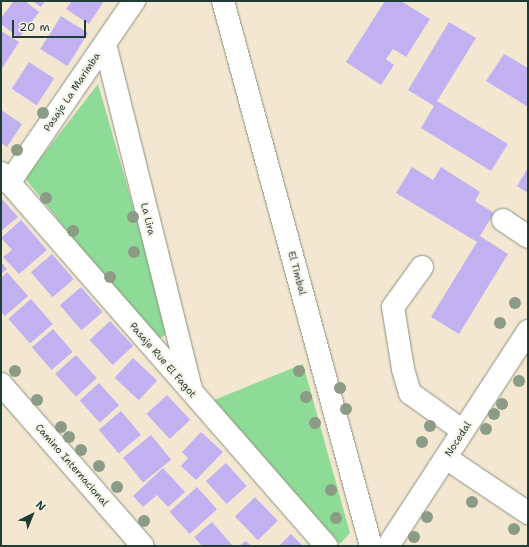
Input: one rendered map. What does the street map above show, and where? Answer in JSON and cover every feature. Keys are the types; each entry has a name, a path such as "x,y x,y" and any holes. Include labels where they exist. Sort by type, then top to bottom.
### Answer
{"street":[{"name":"Pasaje La Marimba","path":"5,178 105,44 134,1"},
{"name":"El Timbal","path":"223,1 371,546"},
{"name":"La Lira","path":"105,44 192,394"},
{"name":"Pasaje Rue El Fagot","path":"5,178 326,546"},
{"path":"503,220 528,237"},
{"path":"422,267 393,307 402,368 410,393 463,431"},
{"name":"Nocedal","path":"388,546 528,331"},
{"name":"Camino Internacional","path":"1,384 143,546"},
{"path":"446,458 528,513"}],"green space":[{"path":"98,84 169,332 155,342 25,178"},
{"path":"303,364 350,533 340,544 214,400"}],"building":[{"path":"14,1 25,1 39,12 19,38 1,24 1,18"},
{"path":"32,1 45,1 41,7"},
{"path":"72,1 104,1 89,24 66,9"},
{"path":"385,1 401,1 430,19 406,57 393,49 386,59 394,65 381,85 346,62"},
{"path":"61,16 88,33 67,66 40,49"},
{"path":"449,22 476,38 437,101 508,144 491,171 421,128 434,106 408,90"},
{"path":"1,31 19,42 1,70"},
{"path":"504,54 528,68 528,107 486,81"},
{"path":"29,62 54,78 37,105 12,89"},
{"path":"1,110 22,124 7,147 1,143"},
{"path":"412,167 433,180 441,167 480,192 475,201 494,213 480,236 508,254 459,334 431,317 477,242 396,193"},
{"path":"528,168 528,193 517,186"},
{"path":"1,198 18,217 1,231"},
{"path":"21,220 47,250 19,274 3,257 12,250 1,238"},
{"path":"52,254 74,279 53,297 31,272"},
{"path":"1,262 7,269 1,274"},
{"path":"7,272 28,296 5,316 1,312 1,278"},
{"path":"81,287 103,312 82,330 60,305"},
{"path":"31,299 53,324 30,344 8,319"},
{"path":"110,321 133,346 113,365 90,340"},
{"path":"53,329 73,352 52,370 32,347"},
{"path":"76,355 97,378 76,397 55,374"},
{"path":"133,358 157,381 139,400 115,378"},
{"path":"99,383 119,405 100,423 80,400"},
{"path":"167,395 190,420 170,439 147,414"},
{"path":"121,411 141,435 119,453 99,430"},
{"path":"201,432 223,452 196,480 181,466 188,458 182,452"},
{"path":"151,435 171,460 143,483 123,458"},
{"path":"226,463 247,486 227,504 206,481"},
{"path":"163,468 185,492 168,507 157,495 143,507 133,496"},
{"path":"197,487 217,509 190,534 170,512"},
{"path":"255,497 278,521 258,540 235,516"},
{"path":"212,522 233,546 202,546 194,537"},
{"path":"291,534 303,546 279,546"},
{"path":"246,541 251,546 239,546"}]}
